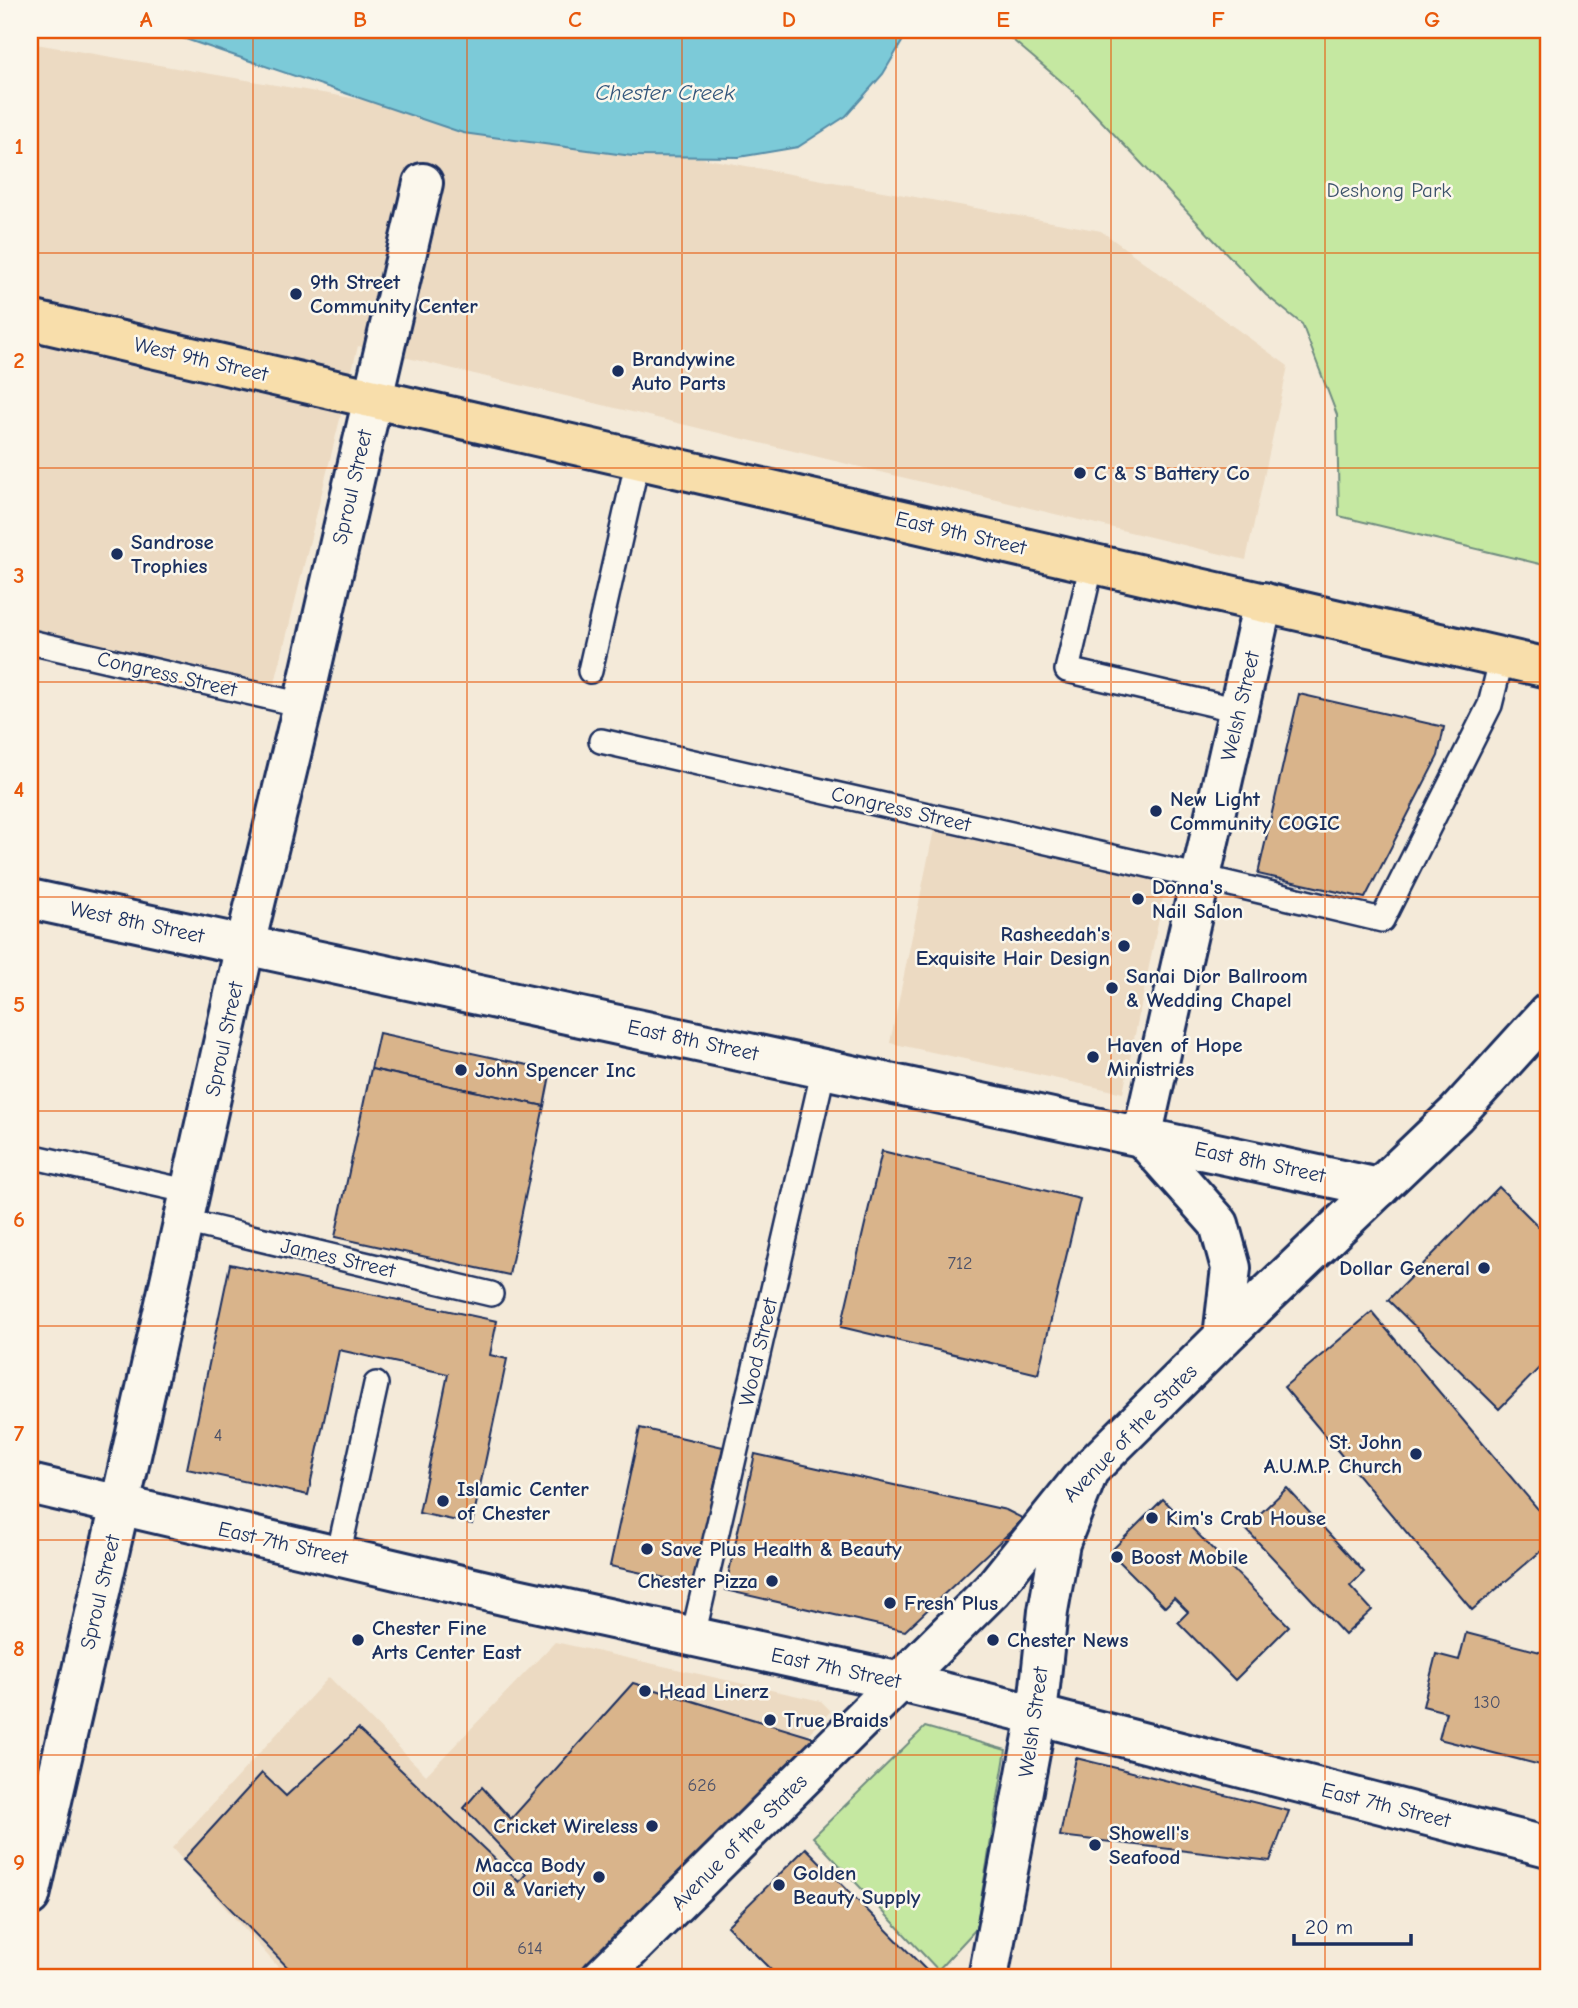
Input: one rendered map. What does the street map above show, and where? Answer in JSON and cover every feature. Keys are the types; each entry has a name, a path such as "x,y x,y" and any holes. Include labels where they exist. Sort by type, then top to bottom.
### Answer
{"main road":[{"name":"West 9th Street","path":"30,320 373,398"},
{"name":"East 9th Street","path":"373,398 1548,668"}],"street":[{"name":"Sproul Street","path":"30,1896 245,945 423,183"},
{"name":"Welsh Street","path":"1142,1137 1263,602"},
{"name":"West 8th Street","path":"30,899 245,945"},
{"name":"East 8th Street","path":"245,945 1379,1188"},
{"name":"Avenue of the States","path":"601,1978 992,1590 1089,1470 1223,1337 1456,1114 1548,1013"},
{"name":"East 8th Street","path":"1142,1137 1219,1224 1231,1268 1223,1337"},
{"name":"Welsh Street","path":"984,1972 1037,1715 1048,1611 1060,1543 1089,1470"},
{"name":"East 7th Street","path":"30,1484 516,1598 901,1682 1548,1847"}],"lane":[{"path":"590,671 638,459"},
{"path":"1092,563 1067,670 1238,710"},
{"name":"Congress Street","path":"30,642 303,705"},
{"name":"Congress Street","path":"601,741 1382,920 1490,705 1502,657"},
{"name":"Wood Street","path":"693,1636 824,1068"},
{"name":"James Street","path":"30,1156 187,1206 491,1294"},
{"path":"338,1556 376,1384"}],"shaded area":[{"path":"30,43 680,154 1101,231 1288,366 1246,560 358,346 271,699 30,645"},
{"path":"938,810 1171,859 1123,1093 890,1043"},
{"path":"555,1642 821,1701 831,1711 564,1978 285,1978 172,1848 329,1677 426,1775"}],"green space":[{"name":"Deshong Park","path":"1001,30 1548,30 1548,566 1339,516 1337,415 1302,324 1266,295 1074,92"},
{"path":"925,1727 1006,1750 976,1929 938,1970 813,1837"}],"water":[{"name":"Chester Creek","path":"159,30 909,30 883,74 846,116 798,147 739,157 632,156 463,133"}],"building":[{"path":"1299,694 1444,727 1438,756 1365,898 1258,874"},
{"name":"John Spencer Inc","path":"379,1033 551,1070 544,1106 371,1069"},
{"path":"371,1069 544,1106 509,1275 335,1237"},
{"path":"882,1151 1080,1199 1038,1374 841,1327"},
{"name":"Dollar General","path":"1499,1187 1548,1236 1548,1359 1499,1409 1388,1300"},
{"path":"230,1264 497,1321 490,1355 507,1359 472,1524 419,1513 448,1374 339,1350 308,1495 187,1469"},
{"name":"St. John A.U.M.P. Church","path":"1372,1312 1548,1521 1548,1545 1472,1610 1284,1387"},
{"path":"640,1428 723,1447 693,1584 610,1566"},
{"path":"755,1454 1006,1510 1024,1519 905,1631 725,1590"},
{"path":"1287,1488 1364,1572 1350,1586 1372,1610 1345,1635 1245,1528"},
{"path":"1163,1499 1289,1626 1235,1680 1178,1622 1188,1612 1174,1598 1165,1607 1110,1552"},
{"path":"1466,1633 1548,1654 1548,1767 1439,1739 1446,1712 1423,1706 1436,1654 1459,1660"},
{"path":"633,1683 821,1740 582,1978 298,1978 183,1860 262,1773 286,1796 358,1729 519,1882 526,1874 464,1808 482,1787 511,1819"},
{"path":"1076,1758 1289,1811 1270,1861 1060,1836"},
{"path":"806,1848 933,1977 779,1978 727,1926"}],"place":[{"name":"9th Street Community Center","path":"296,294"},
{"name":"Brandywine Auto Parts","path":"618,371"},
{"name":"C & S Battery Co","path":"1080,473"},
{"name":"Sandrose Trophies","path":"117,554"},
{"name":"New Light Community COGIC","path":"1156,811"},
{"name":"Donna's Nail Salon","path":"1138,899"},
{"name":"Rasheedah's Exquisite Hair Design","path":"1124,946"},
{"name":"Sanai Dior Ballroom & Wedding Chapel","path":"1112,988"},
{"name":"Haven of Hope Ministries","path":"1093,1057"},
{"name":"John Spencer Inc","path":"461,1070"},
{"name":"Dollar General","path":"1484,1268"},
{"name":"St. John A.U.M.P. Church","path":"1416,1454"},
{"name":"Islamic Center of Chester","path":"443,1501"},
{"name":"Kim's Crab House","path":"1152,1518"},
{"name":"Save Plus Health & Beauty","path":"647,1549"},
{"name":"Boost Mobile","path":"1117,1557"},
{"name":"Chester Pizza","path":"772,1581"},
{"name":"Fresh Plus","path":"890,1603"},
{"name":"Chester Fine Arts Center East","path":"358,1640"},
{"name":"Chester News","path":"993,1640"},
{"name":"Head Linerz","path":"645,1691"},
{"name":"True Braids","path":"770,1720"},
{"name":"Cricket Wireless","path":"652,1826"},
{"name":"Showell's Seafood","path":"1095,1845"},
{"name":"Macca Body Oil & Variety","path":"599,1877"},
{"name":"Golden Beauty Supply","path":"779,1885"}]}
